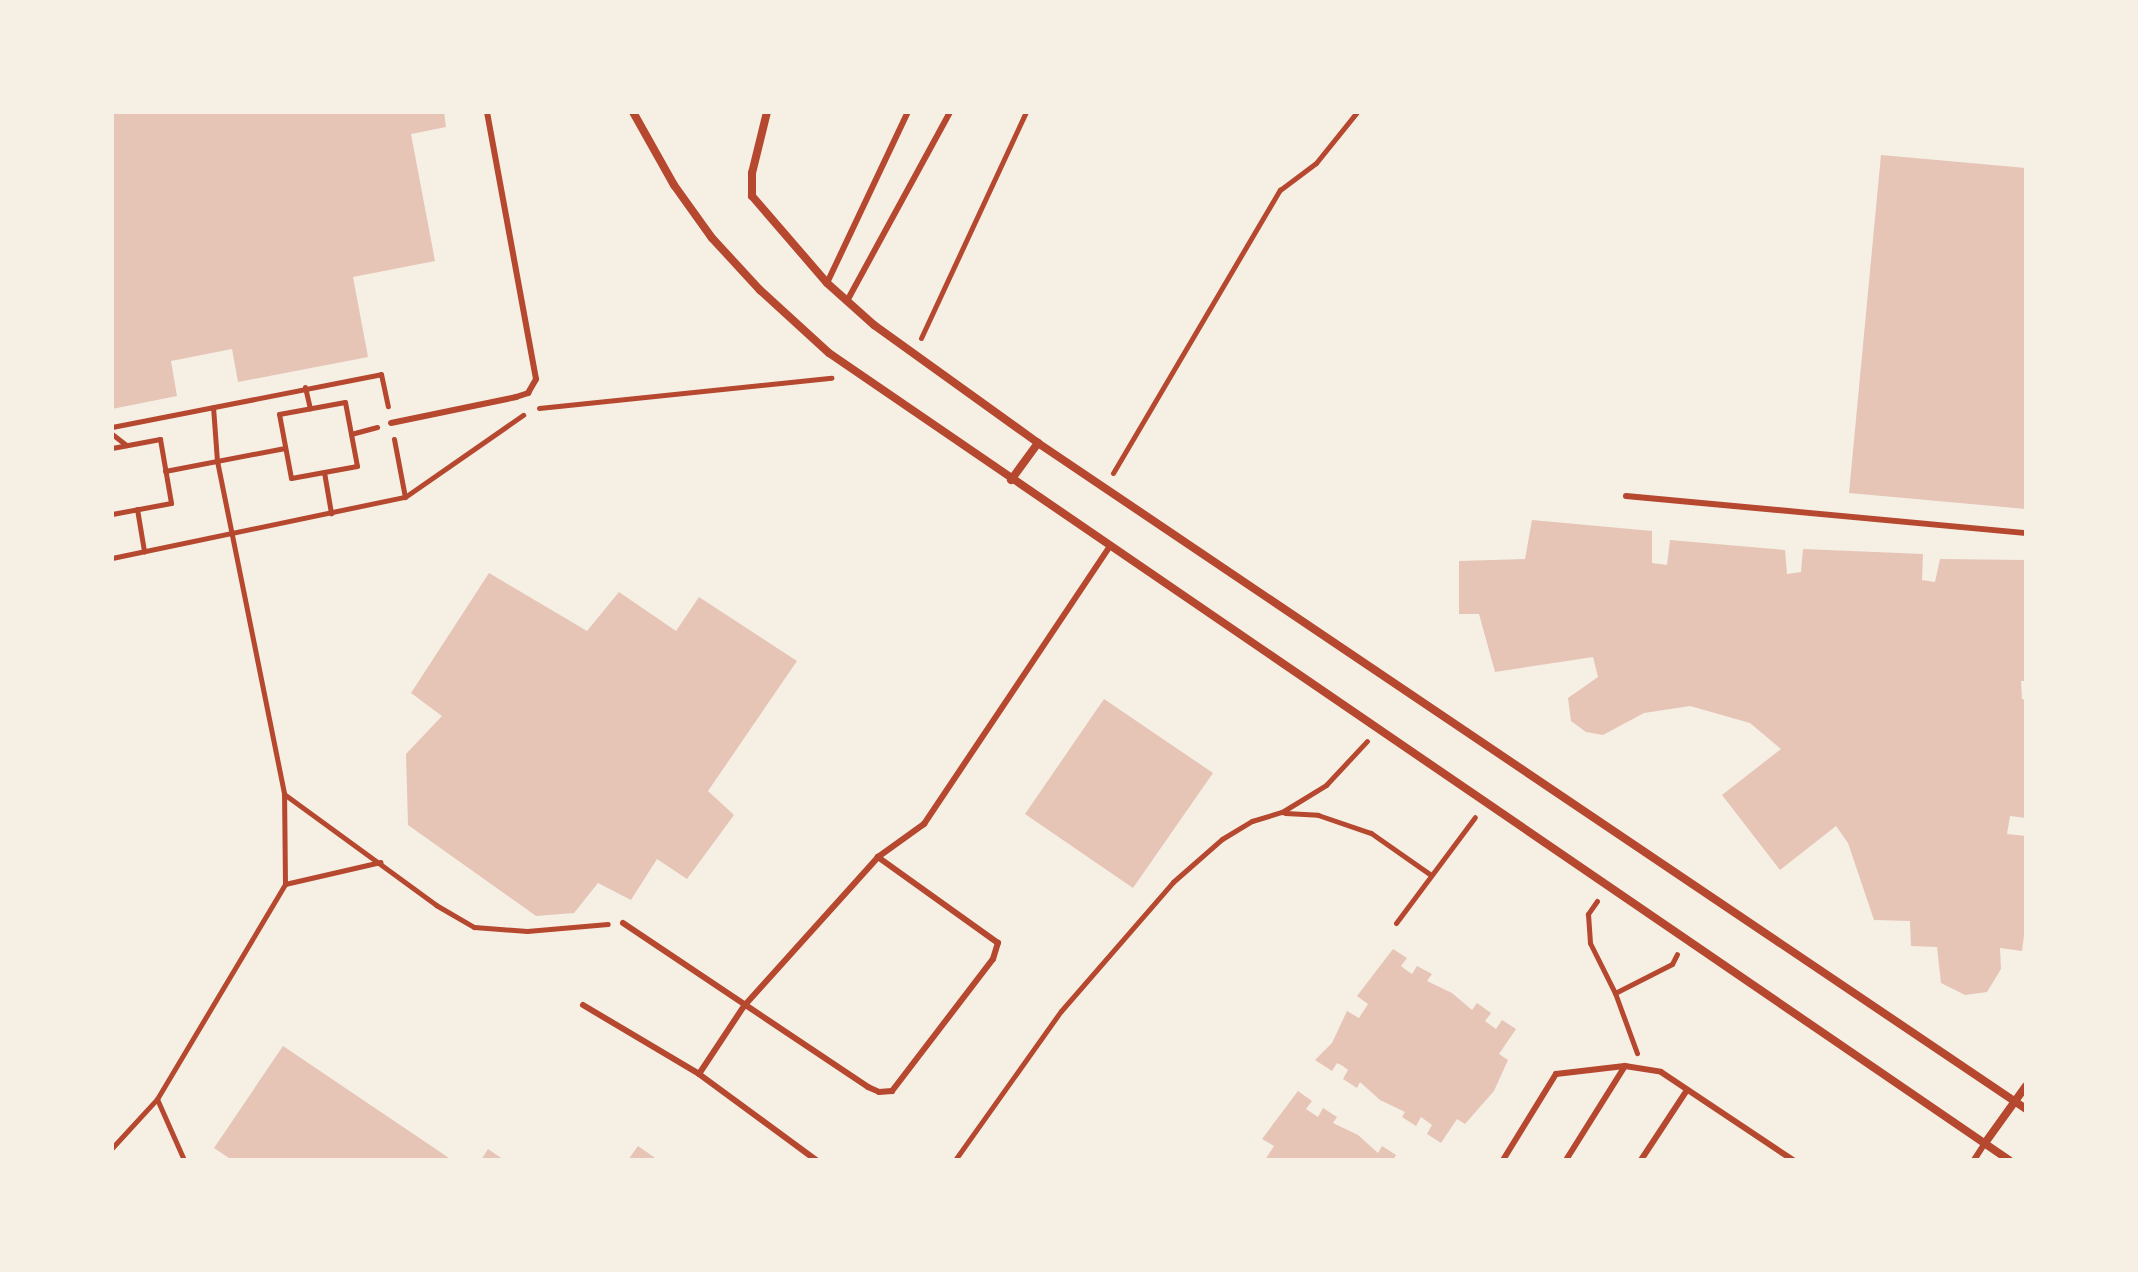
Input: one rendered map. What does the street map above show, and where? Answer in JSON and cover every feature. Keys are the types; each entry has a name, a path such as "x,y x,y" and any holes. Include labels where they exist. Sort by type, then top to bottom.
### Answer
{"street":[{"path":"633,112 674,185 712,238 760,290 829,353 864,374 1011,480 2009,1160"},
{"path":"767,112 752,173 752,196 780,233 847,301 1038,443 2026,1109"},
{"path":"1011,480 1038,443"},
{"path":"1985,1143 2026,1086"}],"lane":[{"path":"391,423 516,397 528,393 536,379 536,364 487,112"},
{"path":"827,283 908,112"},
{"path":"847,301 950,112"},
{"path":"1626,496 2026,533"},
{"path":"699,1074 744,1006 878,857 924,824 1110,546"},
{"path":"623,923 868,1087 879,1092 892,1091 993,959 998,943 878,857"},
{"path":"583,1005 699,1074 816,1160"},
{"path":"1566,1160 1625,1066"},
{"path":"1503,1160 1556,1074 1625,1066 1661,1072 1793,1160"},
{"path":"1641,1160 1687,1090"},
{"path":"1974,1160 1985,1143"}],"path":[{"path":"914,353 1026,112"},
{"path":"1104,487 1280,190 1316,163 1357,112"},
{"path":"112,427 381,374 405,497"},
{"path":"112,558 405,497 533,408 864,374"},
{"path":"305,387 310,408"},
{"path":"345,402 351,434 357,466 291,478 279,414 345,402"},
{"path":"112,1148 157,1099 285,884 284,793 217,461 213,407"},
{"path":"351,434 391,423"},
{"path":"112,434 126,445"},
{"path":"112,448 160,439 171,503 112,514"},
{"path":"165,471 285,448"},
{"path":"324,472 331,513"},
{"path":"137,509 144,551"},
{"path":"955,1160 1061,1011 1173,882 1222,839 1252,821 1282,812 1326,785 1378,729"},
{"path":"284,793 381,861 436,905 474,927 527,931 623,923"},
{"path":"1396,923 1485,803"},
{"path":"1282,812 1318,815 1371,833 1431,875"},
{"path":"285,884 381,861"},
{"path":"1607,887 1588,914 1586,927 1595,960 1615,993 1643,1068"},
{"path":"1615,993 1672,964 1686,940"},
{"path":"157,1099 184,1160"}],"building":[{"path":"112,112 444,112 446,127 411,134 435,261 353,277 368,357 238,382 232,349 171,361 177,396 112,409"},
{"path":"1881,155 2026,168 2026,509 1849,493"},
{"path":"1532,520 1652,531 1652,563 1667,565 1670,540 1785,550 1787,574 1801,572 1803,549 1923,554 1922,580 1935,582 1940,559 2026,560 2026,681 2021,681 2022,699 2026,700 2026,818 2010,816 2007,834 2026,836 2026,920 2022,951 2000,948 2001,969 1987,992 1965,995 1941,983 1937,947 1911,946 1910,921 1874,920 1848,843 1836,826 1780,870 1722,795 1781,749 1750,723 1690,706 1644,713 1603,735 1586,732 1571,721 1568,698 1598,677 1593,657 1495,672 1479,614 1459,614 1459,561 1525,559"},
{"path":"489,573 587,631 619,592 676,631 699,597 797,661 708,791 734,815 687,879 657,859 631,900 598,883 574,913 536,916 408,825 406,754 442,716 411,693"},
{"path":"1104,699 1213,773 1133,888 1025,814"},
{"path":"1393,949 1407,958 1401,966 1412,974 1417,966 1432,974 1427,981 1452,993 1472,1010 1477,1003 1491,1013 1485,1021 1496,1029 1502,1020 1516,1029 1499,1054 1508,1060 1494,1091 1465,1124 1457,1119 1441,1143 1427,1134 1432,1125 1421,1117 1416,1126 1402,1117 1405,1112 1380,1100 1360,1082 1357,1088 1343,1079 1348,1070 1343,1066 1337,1063 1332,1071 1315,1060 1332,1043 1347,1011 1359,1018 1368,1004 1357,996"},
{"path":"283,1046 452,1160 232,1160 214,1148"},
{"path":"1298,1091 1312,1101 1306,1109 1318,1117 1323,1108 1337,1117 1333,1123 1358,1135 1378,1153 1382,1146 1396,1155 1393,1160 1265,1160 1274,1146 1262,1139"},
{"path":"638,1146 658,1160 628,1160"},
{"path":"488,1149 504,1160 481,1160"}]}
